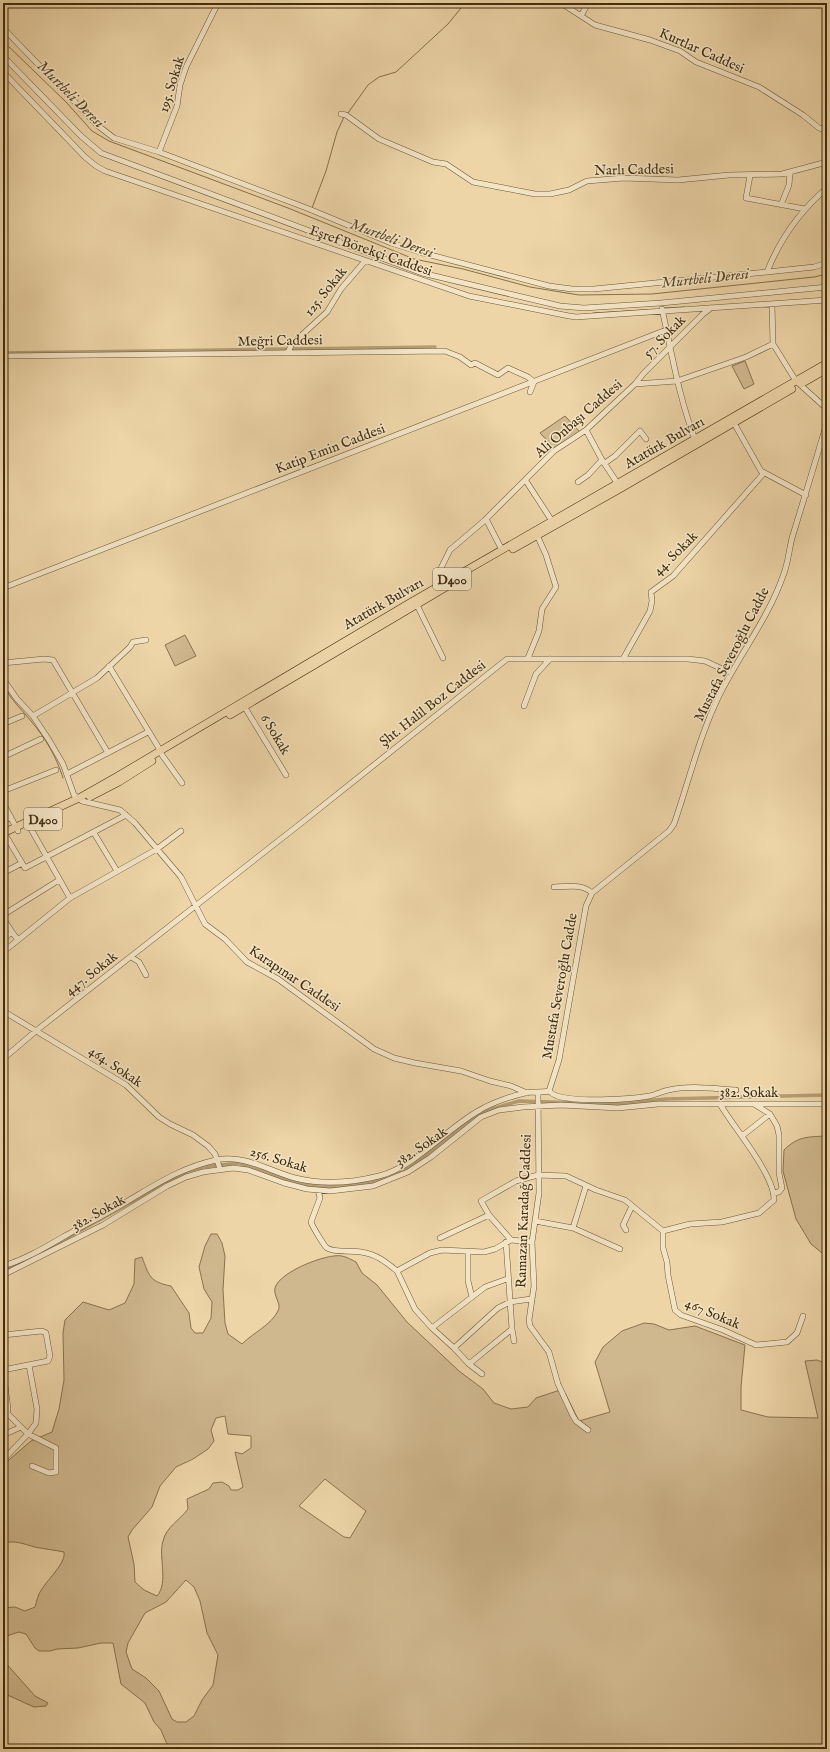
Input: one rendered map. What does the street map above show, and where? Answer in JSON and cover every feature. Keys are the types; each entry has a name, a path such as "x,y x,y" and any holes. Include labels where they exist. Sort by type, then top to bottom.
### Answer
{"main road":[{"name":"Atatürk Bulvarı","path":"80,799 97,790 119,782 161,753 440,589 502,550 618,484 734,423 827,363"},
{"name":"Atatürk Bulvarı","path":"161,753 417,605 440,589 537,536 798,382 827,369"},
{"name":"D400","path":"4,835 80,799"}],"street":[{"name":"195. Sokak","path":"159,152 162,139 178,106 180,85 184,72 218,3"},
{"name":"Kurtlar Caddesi","path":"561,3 595,25 650,40 680,51 696,62 759,87 803,115 819,128 827,130"},
{"path":"581,16 588,3"},
{"path":"3,28 105,132 114,138 159,152 309,209 391,243 423,253 549,286 572,289 594,289 767,272 814,267 827,263"},
{"path":"3,56 90,145 101,153 121,162 392,263 450,280 560,306 584,308 662,308 827,286"},
{"name":"Eşref Börekçi Caddesi","path":"3,72 85,157 105,171 469,296 576,317 662,308 712,308 827,300"},
{"name":"Narlı Caddesi","path":"344,115 379,139 433,162 446,164 473,182 526,193 545,194 563,192 574,189 584,182 624,178 678,180 729,175 750,176 790,172 827,162"},
{"path":"781,205 790,185 790,172"},
{"path":"750,176 746,198 805,209"},
{"path":"767,272 774,255 796,219 827,188"},
{"name":"125. Sokak","path":"288,352 292,344 327,312 342,289 365,261"},
{"path":"772,304 773,344 798,382 827,409"},
{"path":"662,308 677,381 688,423 696,442"},
{"name":"57. Sokak","path":"635,384 643,374 703,314 712,308"},
{"name":"Katip Emin Caddesi","path":"3,588 666,330"},
{"name":"Ali Onbaşı Caddesi","path":"440,589 437,582 438,574 450,550 486,519 554,452 586,430 635,384 677,381 746,357 773,344"},
{"name":"Meğri Caddesi","path":"3,356 445,350 471,364 475,363 498,375 508,368 528,377 534,382"},
{"path":"530,392 534,382"},
{"name":"Mustafa Severoğlu Cadde","path":"549,1091 559,1060 586,906 592,893 669,831 674,824 700,742 719,697 731,673 751,642 784,575 790,544 827,422"},
{"path":"734,423 761,471 806,495"},
{"path":"586,430 618,484"},
{"path":"578,482 604,461 615,456 640,431 646,439"},
{"name":"44. Sokak","path":"623,659 650,611 651,592 673,576 764,473"},
{"path":"526,481 552,521"},
{"path":"486,519 502,550"},
{"path":"528,658 539,631 542,609 556,588 546,555 537,536"},
{"path":"417,605 443,658"},
{"path":"33,716 97,678 130,647 133,642 146,640"},
{"path":"3,663 44,659 53,660 108,753"},
{"name":"Şht. Halil Boz Caddesi","path":"195,907 507,659 688,659 705,661 731,673"},
{"path":"524,706 536,674 550,659"},
{"path":"109,666 161,753 182,783"},
{"path":"3,679 17,699 33,716 52,745 67,774 74,795 80,799"},
{"name":"6 Sokak","path":"244,706 286,775"},
{"path":"3,724 22,716"},
{"path":"67,774 148,732"},
{"path":"3,757 41,739"},
{"path":"3,790 56,770"},
{"path":"97,790 103,805"},
{"name":"Karapınar Caddesi","path":"80,799 120,810 126,815 181,877 205,924 225,939 247,962 278,979 374,1049 394,1058 461,1071 490,1081 512,1086 527,1093"},
{"path":"3,803 17,829"},
{"path":"4,835 25,868 126,815"},
{"path":"3,821 11,817"},
{"path":"27,824 70,898"},
{"path":"3,952 70,898 157,849 181,831"},
{"path":"94,833 117,871"},
{"path":"3,873 22,863"},
{"path":"18,940 3,916 59,880"},
{"path":"554,887 580,886 586,887 592,893"},
{"name":"447. Sokak","path":"3,1059 37,1030 195,907"},
{"path":"3,939 12,932"},
{"path":"131,957 139,962 146,975"},
{"name":"464. Sokak","path":"3,1011 12,1018 37,1030 126,1085 159,1117 193,1135 208,1146 218,1161 220,1168"},
{"path":"549,1091 555,1096 569,1098 618,1100 647,1096 662,1093 668,1090 704,1088 736,1090"},
{"name":"256. Sokak","path":"3,1266 36,1253 168,1177 183,1170 218,1161 235,1159 249,1162 294,1178 315,1182 341,1182 379,1176 395,1170 426,1150 480,1109 527,1093 538,1095 549,1091"},
{"name":"Ramazan Karadağ Caddesi","path":"538,1095 538,1193 532,1242 534,1286 528,1320 530,1326 549,1352 558,1384 573,1416 582,1427 588,1430"},
{"name":"382. Sokak","path":"3,1275 102,1225 173,1183 186,1177 220,1168 233,1168 248,1170 284,1183 318,1190 330,1191 373,1186 408,1172 431,1157 481,1117 499,1110 538,1105 618,1108 650,1104 827,1104"},
{"path":"514,1341 507,1279 509,1241 489,1215 481,1201 516,1181 538,1175 566,1176 586,1186 625,1200 663,1231 690,1224 722,1222 759,1213 774,1200 774,1193 758,1159 720,1104"},
{"path":"754,1104 770,1114 777,1126 779,1135 779,1172 782,1188 779,1192 774,1193"},
{"path":"742,1136 770,1114"},
{"path":"573,1228 586,1186"},
{"path":"318,1190 320,1198 310,1222 327,1248 334,1251 361,1252 374,1255 397,1271 415,1308 432,1328 469,1364 482,1374"},
{"path":"626,1230 623,1224 632,1206"},
{"path":"440,1238 489,1215"},
{"path":"535,1220 573,1228 620,1249"},
{"name":"467 Sokak","path":"663,1231 662,1248 667,1262 675,1310 681,1315 723,1330 756,1345 787,1342 797,1333 803,1316"},
{"path":"397,1271 430,1253 442,1250 468,1252 490,1251 509,1241 532,1242"},
{"path":"468,1252 468,1281 472,1297"},
{"path":"432,1328 485,1287 507,1279"},
{"path":"454,1348 498,1308 510,1302 531,1300"},
{"path":"469,1364 512,1329"},
{"path":"3,1335 42,1331 46,1333 48,1361 3,1370 8,1409 5,1411 28,1434 56,1448 56,1472 49,1474 32,1466"},
{"path":"3,1460 28,1434 36,1423 37,1418 29,1365"},
{"path":"3,1435 21,1427"}],"shaded area":[{"path":"745,361 754,384 744,389 732,366"},
{"path":"565,416 580,432 554,448 540,433"},
{"path":"185,635 196,656 175,666 165,645"},
{"path":"827,1136 827,1257 811,1244 796,1219 783,1171 784,1150 789,1145 804,1138"},
{"path":"211,1234 217,1234 222,1243 225,1256 223,1290 225,1323 228,1334 242,1344 271,1321 278,1311 279,1306 275,1294 275,1288 278,1282 294,1270 304,1265 326,1257 342,1256 356,1262 362,1273 377,1285 407,1322 459,1371 483,1389 494,1403 511,1409 528,1407 536,1398 560,1390 565,1393 579,1421 610,1412 595,1362 603,1347 622,1331 644,1323 654,1324 669,1330 695,1326 745,1345 741,1387 741,1410 768,1417 818,1418 805,1361 817,1360 827,1364 827,1749 171,1749 161,1730 154,1722 145,1703 121,1684 113,1643 101,1643 78,1648 39,1651 35,1648 26,1634 19,1632 3,1637 3,1608 15,1607 25,1611 35,1607 41,1591 60,1566 64,1556 64,1552 38,1548 16,1542 3,1543 3,1465 31,1441 52,1432 59,1409 64,1380 63,1333 65,1320 83,1302 109,1310 125,1303 134,1284 135,1259 142,1257 151,1277 154,1280 171,1286 189,1313 191,1328 195,1333 203,1333 211,1318 212,1302 204,1289 199,1267 205,1246","holes":["225,1416 228,1434 251,1436 251,1448 242,1454 235,1452 243,1487 238,1490 231,1490 229,1486 222,1482 213,1483 209,1489 187,1499 188,1509 170,1528 163,1541 163,1577 157,1596 144,1590 135,1582 134,1564 128,1537 132,1530 152,1507 160,1486 176,1467 193,1459 208,1449 214,1441 211,1430 216,1418","325,1479 366,1511 350,1538 344,1537 299,1506","186,1580 194,1587 200,1601 207,1633 218,1655 213,1685 202,1700 194,1716 186,1722 177,1722 172,1719 159,1691 146,1678 132,1669 126,1652 128,1643 145,1613 166,1602"]},
{"path":"3,1660 35,1696 48,1703 46,1706 34,1707 3,1693"}],"waterway":[{"path":"348,113 368,85 379,77 396,72 448,24 465,3"},
{"name":"Murtbeli Deresi","path":"3,41 66,102 92,131 109,141 288,208 414,259 463,269 530,287 579,295 652,294 814,277 827,274"},
{"path":"312,208 326,171 337,132 344,117"},
{"path":"665,308 684,307"},
{"path":"593,313 660,309"},
{"path":"3,353 435,347"},
{"path":"6,690 46,741 54,755 63,778"},
{"path":"43,1251 188,1171 203,1167 238,1163 301,1184 328,1187 360,1184 388,1178 416,1163 482,1112 519,1101 615,1104 666,1099 827,1095"},
{"path":"3,1271 26,1259"}]}
